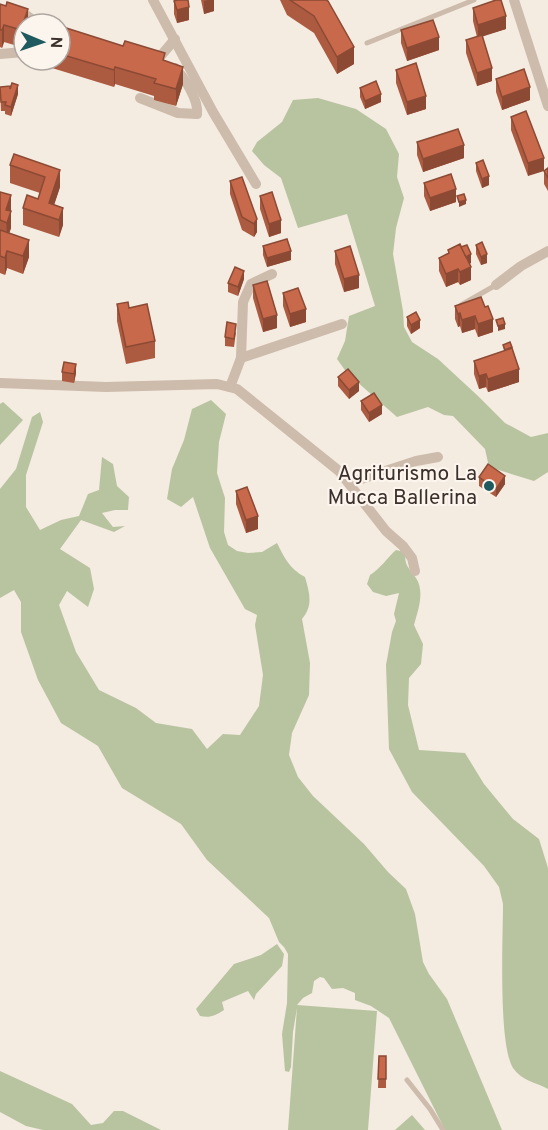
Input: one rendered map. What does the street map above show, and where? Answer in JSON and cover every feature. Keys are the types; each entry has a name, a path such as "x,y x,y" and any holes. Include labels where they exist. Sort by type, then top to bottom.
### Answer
{"street":[{"path":"153,0 213,112 256,184"},
{"path":"514,0 548,106"},
{"path":"159,58 175,39"},
{"path":"139,54 159,58 171,64 181,74 196,106 197,114 178,113 140,98"},
{"path":"496,285 521,266 548,251"},
{"path":"230,387 241,358 243,302 251,284 272,274"},
{"path":"241,358 342,324"},
{"path":"0,383 106,387 186,383 230,387 243,393 339,471 386,531 404,546 412,558 415,571"},
{"path":"349,483 416,461 438,457"}],"lane":[{"path":"367,43 474,0"},
{"path":"461,305 496,285"},
{"path":"407,1080 430,1109 442,1130"}],"green space":[{"path":"318,98 356,109 386,129 399,154 397,177 404,198 396,228 393,254 404,327 412,342 438,359 505,423 531,437 548,433 548,472 534,481 489,467 485,449 453,416 444,415 428,407 397,417 347,373 337,359 345,341 349,316 375,306 347,214 298,228 281,178 264,165 252,151 257,142 282,122 293,100"},
{"path":"211,400 226,414 219,442 217,473 225,498 224,532 228,545 237,551 248,553 262,552 277,543 288,563 305,577 308,589 310,600 302,619 310,663 309,695 292,733 289,755 298,777 313,796 364,844 406,889 415,914 423,962 447,999 502,1130 445,1130 389,1018 371,1006 355,1000 355,993 343,988 332,989 324,978 320,977 314,981 312,993 297,1005 377,1011 368,1130 288,1130 297,1008 289,1072 285,1071 282,1034 287,1003 288,954 279,942 269,918 207,860 181,824 122,788 98,746 61,723 38,680 21,632 21,602 14,590 0,598 0,489 16,469 32,417 40,412 43,422 26,475 26,507 40,530 61,520 79,516 88,494 99,490 102,457 113,464 117,486 129,497 128,510 102,513 113,527 125,526 114,532 81,520 60,549 90,568 94,589 88,607 67,591 59,605 76,652 99,690 136,708 156,723 192,729 207,749 223,734 240,735 259,706 263,675 255,625 257,615 245,609 210,548 193,497 181,507 167,499 172,469 184,440 192,409"},
{"path":"3,402 23,420 0,445 0,404"},
{"path":"396,550 405,552 406,564 419,583 420,589 420,601 414,625 423,644 421,664 409,678 408,705 419,750 465,753 484,784 513,819 539,839 548,868 548,1089 520,1076 513,1068 508,1055 502,990 503,904 499,887 484,866 412,792 389,749 386,665 396,621 394,614 399,593 386,596 373,592 367,584 370,575"},
{"path":"277,944 284,954 282,966 256,994 254,1000 248,991 222,1002 224,1010 218,1014 210,1017 200,1016 196,1009 234,964 261,955"},
{"path":"0,1071 72,1104 91,1125 103,1123 114,1111 123,1111 161,1130 43,1130 26,1126 0,1112"},
{"path":"412,1115 425,1130 395,1130"}],"building":[{"path":"188,0 189,7 177,10 174,1"},
{"path":"290,0 328,1 354,47 337,57 314,16"},
{"path":"501,0 506,16 478,25 473,8"},
{"path":"7,2 28,9 27,12 12,12 12,27 4,25 0,30 0,4 6,6"},
{"path":"433,20 439,37 407,48 401,30"},
{"path":"72,30 123,46 125,41 165,53 163,60 183,67 176,89 154,83 156,79 115,67 114,70 72,58"},
{"path":"482,35 492,68 477,73 466,40"},
{"path":"416,63 426,96 407,102 396,70"},
{"path":"524,69 530,87 502,97 496,79"},
{"path":"376,81 381,94 365,101 360,88"},
{"path":"12,83 18,85 11,107 5,105 6,102 1,102 0,87 10,86 10,89"},
{"path":"526,111 544,158 528,163 511,117"},
{"path":"458,129 464,145 423,159 417,142"},
{"path":"14,154 60,170 49,203 63,208 59,220 23,208 27,195 38,199 45,177 10,165"},
{"path":"483,160 489,176 482,179 476,163"},
{"path":"451,174 456,189 430,198 424,183"},
{"path":"242,177 257,219 254,224 242,217 230,181"},
{"path":"0,192 11,195 6,210 11,211 7,223 0,220"},
{"path":"272,192 281,220 269,224 260,196"},
{"path":"464,194 466,200 459,202 457,196"},
{"path":"0,230 29,240 23,256 7,251 5,258 0,256"},
{"path":"287,239 291,251 267,258 263,246"},
{"path":"482,242 487,254 481,257 476,245"},
{"path":"460,244 471,267 460,272 458,269 446,274 439,258"},
{"path":"467,245 471,254 466,257 461,247"},
{"path":"350,246 359,275 344,279 335,251"},
{"path":"235,267 244,271 238,287 228,283"},
{"path":"267,281 277,315 263,319 253,285"},
{"path":"298,288 306,309 290,314 283,293"},
{"path":"481,297 485,307 488,306 493,319 478,324 475,316 462,320 455,306"},
{"path":"128,302 129,308 147,304 155,341 126,347 117,304"},
{"path":"416,312 420,320 411,325 407,317"},
{"path":"503,318 505,324 498,326 496,320"},
{"path":"227,322 236,324 234,339 225,337"},
{"path":"510,342 512,347 505,350 503,345"},
{"path":"512,348 519,369 488,379 486,374 479,376 474,361"},
{"path":"64,362 76,364 74,374 62,372"},
{"path":"348,369 359,382 349,390 338,377"},
{"path":"374,393 382,405 369,413 361,401"},
{"path":"488,464 505,476 496,489 479,477"},
{"path":"247,487 258,516 246,520 236,491"},
{"path":"379,1056 386,1056 386,1079 378,1079"}],"place":[{"name":"Agriturismo La Mucca Ballerina","path":"489,486"}]}
